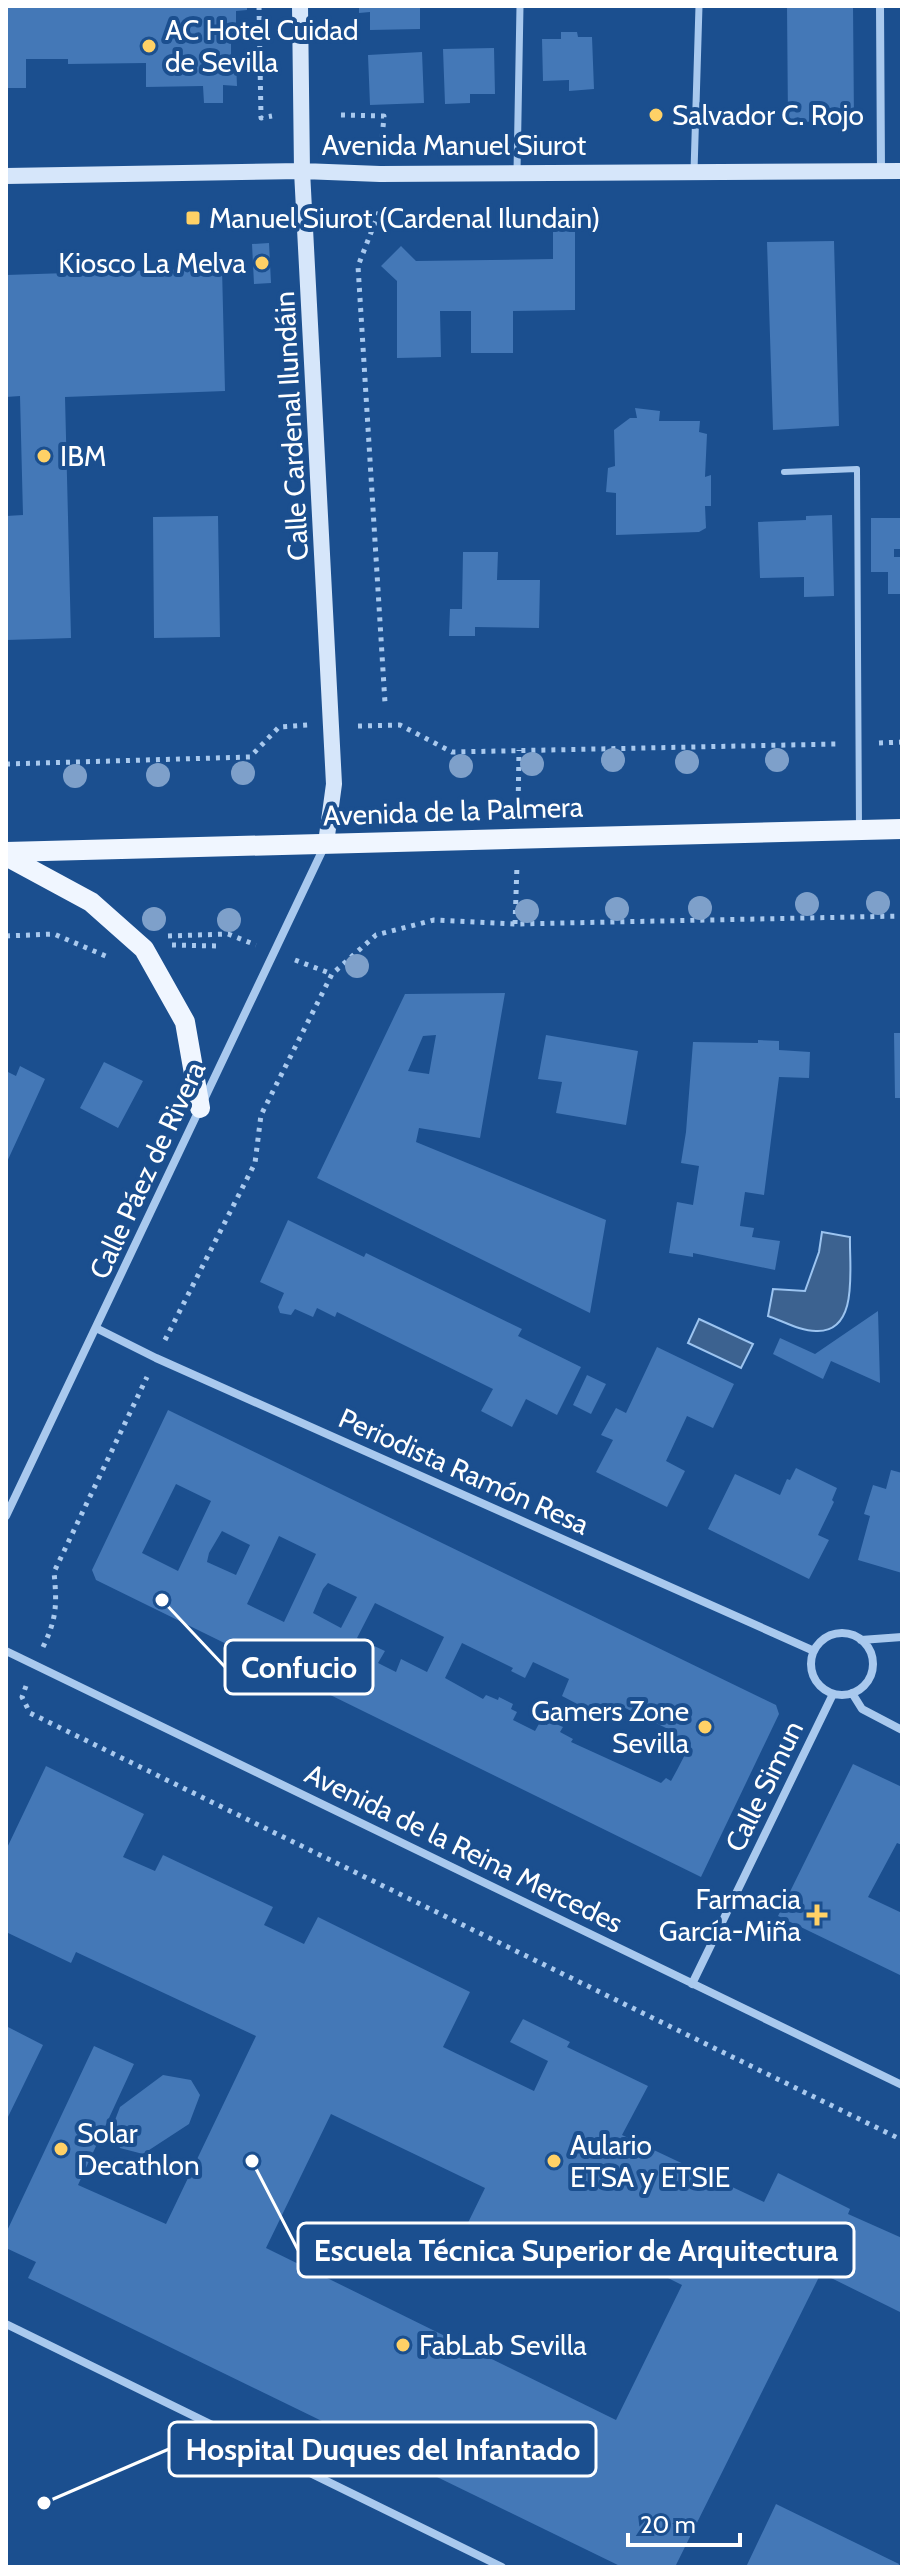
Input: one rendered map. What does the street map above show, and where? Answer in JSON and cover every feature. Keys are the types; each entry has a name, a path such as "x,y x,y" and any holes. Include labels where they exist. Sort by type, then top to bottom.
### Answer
{"main road":[{"name":"Calle Cardenal Ilundáin","path":"300,6 302,171 334,784 326,843"},
{"name":"Avenida Manuel Siurot","path":"6,176 302,171 380,174 902,171"},
{"name":"Avenida de la Palmera","path":"6,854 902,829"},
{"path":"6,854 91,902 144,949 185,1022 200,1108"}],"street":[{"path":"517,171 520,6"},
{"path":"694,171 699,6"},
{"path":"880,6 881,171"},
{"name":"Calle Páez de Rivera","path":"6,1516 326,843"},
{"name":"Periodista Ramón Resa","path":"96,1328 156,1358 814,1651"},
{"path":"834,1634 854,1635 861,1640 873,1660 872,1670 863,1687 852,1693 833,1694 819,1686 811,1666 814,1651 824,1639 834,1634"},
{"path":"861,1640 902,1637"},
{"name":"Avenida de la Reina Mercedes","path":"6,1651 902,2085"},
{"path":"852,1693 862,1709 902,1730"},
{"name":"Calle Simun","path":"692,1984 833,1694"},
{"path":"6,2324 502,2567"}],"lane":[{"path":"784,472 857,469 859,830"}],"path":[{"path":"259,6 261,118 272,116"},
{"path":"341,115 384,116 382,139"},
{"path":"379,212 358,266 385,703"},
{"path":"6,764 250,757 279,727 300,725"},
{"path":"372,726 400,725 452,752 902,742"},
{"path":"171,1328 255,1163 261,1115 332,974 376,935 434,920 515,924 902,916"},
{"path":"6,936 54,934 115,960"},
{"path":"158,936 228,934"},
{"path":"171,944 218,946"},
{"path":"53,1626 57,1607 54,1572 146,1379"},
{"path":"22,1697 30,1713 902,2140"}],"water":[{"path":"822,1232 850,1237 849,1296 840,1321 830,1329 810,1331 768,1316 773,1289 805,1291 819,1252"},
{"path":"699,1319 753,1344 741,1368 688,1343"}],"building":[{"name":"AC Hotel Cuidad de Sevilla","path":"6,6 247,6 247,10 236,11 236,33 231,33 231,60 236,61 237,86 223,85 223,103 204,103 203,86 146,87 146,63 68,64 68,59 26,59 26,88 6,88"},
{"path":"359,6 420,6 420,29 370,30 370,12 359,13"},
{"path":"787,6 853,6 854,121 788,122"},
{"path":"561,32 577,32 578,37 592,37 594,89 569,91 569,80 543,81 542,39 561,39"},
{"path":"494,48 495,94 470,94 470,103 445,104 443,49"},
{"path":"422,52 424,103 370,105 368,55"},
{"path":"553,222 575,222 575,310 513,311 513,353 471,353 471,311 440,311 441,357 397,358 397,281 381,266 401,246 416,261 553,259"},
{"path":"834,241 839,426 773,430 767,242"},
{"name":"Kiosco La Melva","path":"269,243 271,283 254,284 252,244"},
{"name":"IBM","path":"222,268 225,391 65,397 71,638 6,640 6,516 23,515 20,396 6,397 6,275"},
{"path":"635,408 660,411 659,421 700,421 699,432 707,434 705,477 711,475 711,506 705,506 706,528 699,532 616,535 616,493 606,492 608,468 615,466 614,430 630,418 637,418"},
{"path":"832,515 834,596 804,597 804,577 760,578 758,522 806,520 806,516"},
{"path":"218,516 220,637 154,638 153,517"},
{"path":"871,518 902,518 902,549 894,549 894,557 902,557 902,594 888,594 888,572 871,572"},
{"path":"463,552 498,552 497,580 540,580 539,628 475,627 475,636 449,636 450,609 462,609"},
{"path":"505,993 480,1138 419,1128 416,1142 606,1220 590,1313 317,1178 405,994","holes":["436,1035 429,1074 408,1071 423,1036"]},
{"path":"894,1033 902,1033 902,1098 895,1098"},
{"path":"546,1035 638,1051 626,1125 556,1113 562,1082 538,1079"},
{"path":"758,1040 779,1041 779,1050 810,1052 809,1078 779,1077 764,1195 745,1192 740,1226 754,1228 752,1237 780,1241 775,1270 693,1253 693,1257 669,1253 677,1202 693,1205 699,1166 681,1163 693,1042 758,1043"},
{"path":"104,1062 143,1081 118,1128 80,1108"},
{"path":"20,1066 45,1079 6,1164 6,1071 16,1076"},
{"path":"288,1220 364,1257 366,1253 522,1329 518,1336 581,1367 557,1415 526,1399 512,1427 481,1411 493,1389 337,1312 335,1317 317,1308 313,1317 295,1309 291,1315 280,1313 278,1307 284,1293 260,1282"},
{"path":"878,1311 880,1383 831,1361 823,1379 773,1354 780,1338 815,1354"},
{"path":"657,1347 734,1384 713,1428 687,1416 666,1461 685,1471 667,1507 596,1472 613,1440 601,1435 616,1408 626,1413"},
{"path":"587,1375 606,1384 591,1414 573,1405"},
{"path":"168,1410 776,1705 779,1714 701,1877 96,1580 92,1570","holes":["176,1484 211,1501 178,1571 142,1553","222,1531 250,1545 236,1575 207,1562","279,1536 316,1554 284,1622 247,1604","328,1583 357,1597 341,1628 313,1613","375,1603 444,1637 427,1672 401,1659 396,1672 378,1663 385,1651 357,1638","462,1643 513,1668 511,1671 525,1678 533,1662 569,1679 562,1696 587,1709 590,1704 612,1715 617,1704 691,1743 671,1781 666,1778 661,1783 571,1742 573,1739 560,1732 563,1727 549,1721 547,1725 540,1722 535,1731 513,1720 517,1712 511,1709 513,1704 499,1697 498,1700 486,1695 483,1699 445,1678"]},
{"path":"796,1468 837,1488 834,1502 818,1535 829,1540 809,1579 708,1529 735,1474 780,1495"},
{"path":"891,1470 902,1473 902,1573 858,1560 870,1516 864,1514 873,1485 886,1489"},
{"path":"853,1764 902,1787 902,1845 897,1843 868,1897 902,1913 902,1976 778,1916"},
{"path":"46,1766 144,1814 123,1857 155,1871 163,1855 273,1907 264,1925 304,1944 318,1917 470,1992 443,2047 534,2091 548,2061 510,2042 523,2019 570,2042 567,2047 648,2086 622,2135 764,2202 778,2173 850,2209 848,2214 902,2238 902,2313 821,2273 675,2567 622,2567 28,2278 36,2262 6,2248 6,2233 94,2046 134,2064 78,2185 166,2224 256,2036 76,1952 71,1963 6,1932 6,1850","holes":["331,2114 485,2188 463,2233 554,2275 574,2231 682,2285 616,2420 266,2248"]},
{"path":"6,2026 43,2045 6,2121"},
{"path":"163,2075 191,2080 200,2095 189,2124 143,2154 120,2148 112,2128 120,2107"},
{"path":"776,2504 899,2564 898,2567 746,2567"}],"place":[{"name":"AC Hotel Cuidad de Sevilla","path":"149,46"},
{"name":"Salvador C. Rojo","path":"656,115"},
{"name":"Manuel Siurot (Cardenal Ilundain)","path":"193,218"},
{"name":"Kiosco La Melva","path":"262,263"},
{"name":"IBM","path":"44,456"},
{"name":"Confucio","path":"162,1600"},
{"name":"Gamers Zone Sevilla","path":"705,1727"},
{"name":"Farmacia García-Miña","path":"817,1915"},
{"name":"Solar Decathlon","path":"61,2149"},
{"name":"Escuela Técnica Superior de Arquitectura","path":"252,2161"},
{"name":"Aulario ETSA y ETSIE","path":"554,2161"},
{"name":"FabLab Sevilla","path":"403,2345"},
{"name":"Hospital Duques del Infantado","path":"44,2503"}]}
